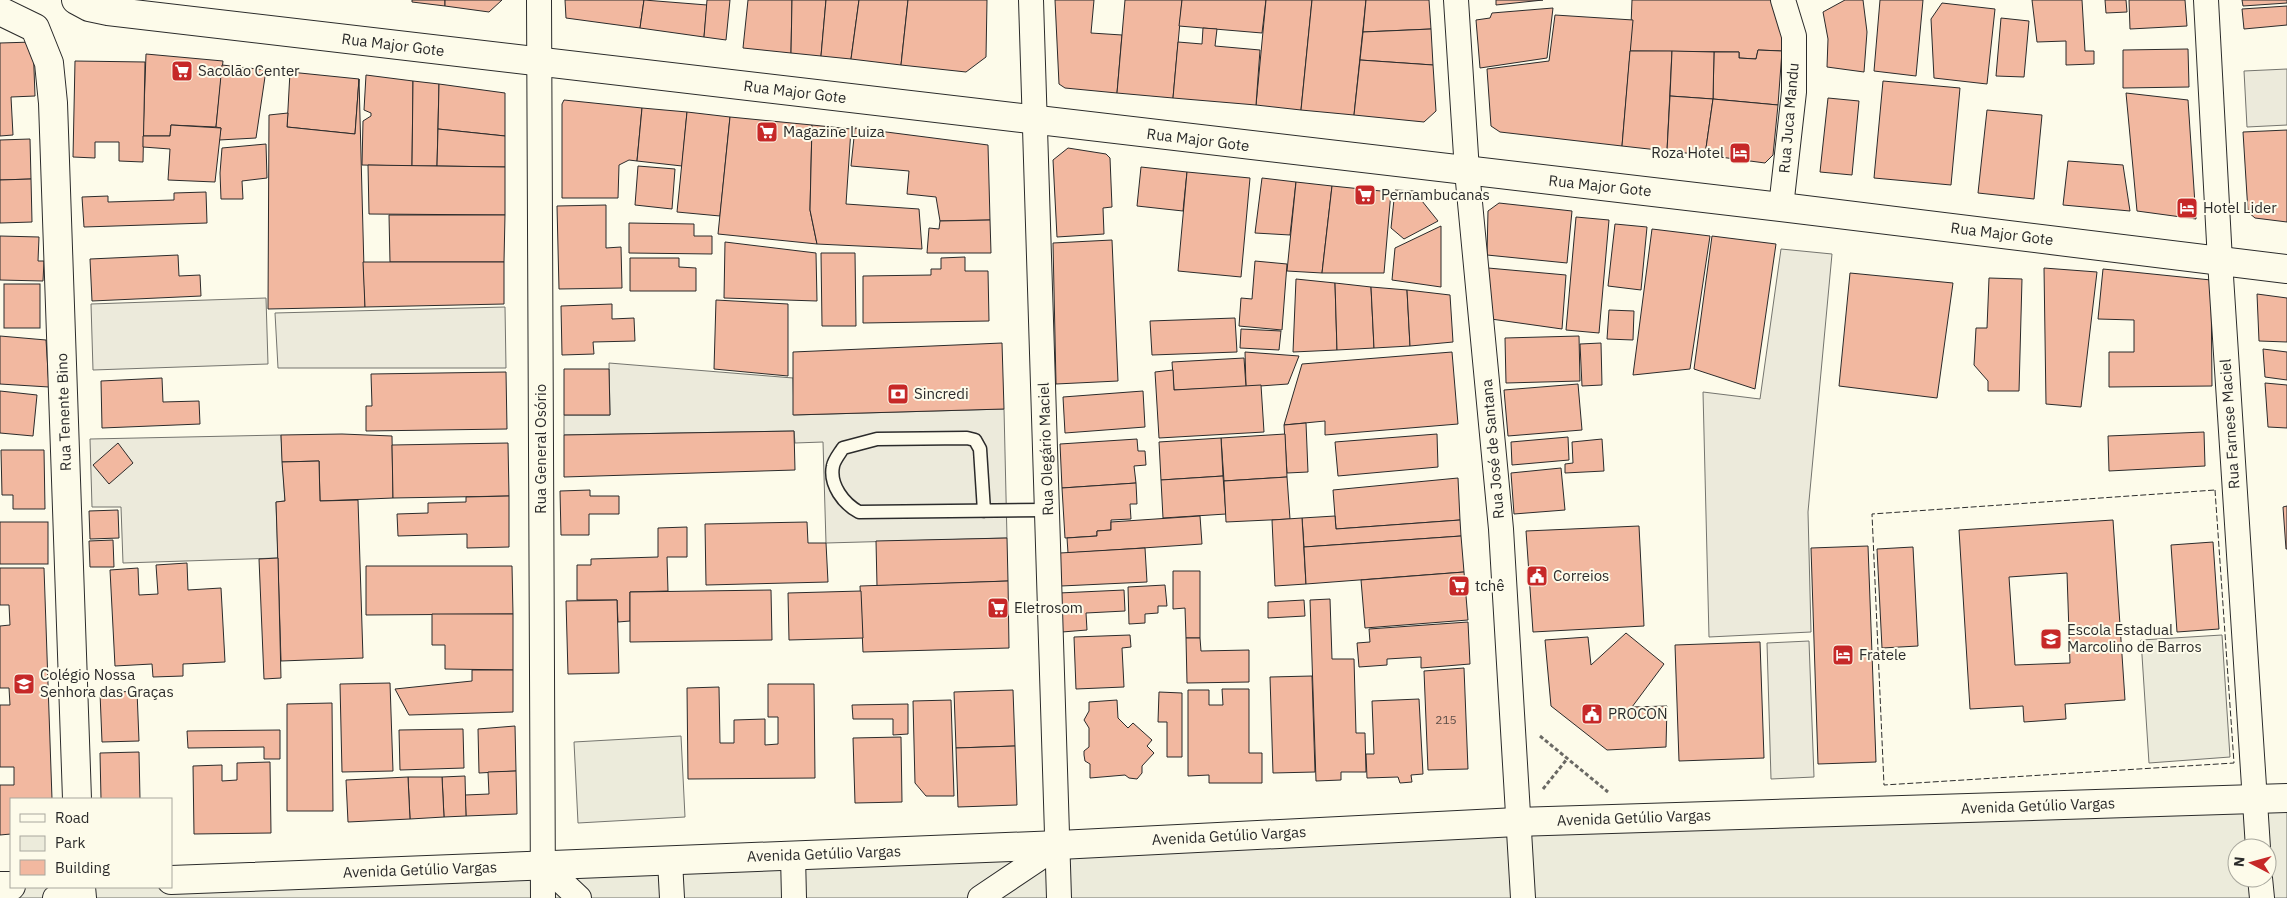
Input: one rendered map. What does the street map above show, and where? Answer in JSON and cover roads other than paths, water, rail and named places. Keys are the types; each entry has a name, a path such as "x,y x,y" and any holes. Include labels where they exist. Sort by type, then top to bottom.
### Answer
{"main road":[{"name":"Rua Major Gote","path":"76,0 89,7 108,11 2287,268"},
{"name":"Rua Tenente Bino","path":"0,11 35,28 49,63 53,103 77,798"},
{"name":"Avenida Getúlio Vargas","path":"172,880 1059,845 1517,822 2287,798"}],"street":[{"name":"Rua General Osório","path":"540,0 543,898"},
{"name":"Rua Olegário Maciel","path":"1031,0 1059,845 1059,898"},
{"name":"Rua José de Santana","path":"1456,0 1467,171 1501,529 1523,898"},
{"name":"Rua Juca Mandu","path":"1782,207 1794,92 1794,36 1783,0"},
{"name":"Rua Farnese Maciel","path":"2206,0 2220,261 2257,838"},
{"path":"980,898 1059,845"},
{"path":"793,856 794,898"},
{"path":"670,861 672,898"},
{"path":"544,866 579,898"},
{"path":"55,898 72,888"}],"lane":[{"path":"984,511 980,449 974,440 967,438 877,439 843,448 833,466 836,490 847,506 859,512 984,511 1048,510"}],"place":[{"name":"Sacolão Center","path":"182,71"},
{"name":"Magazine Luiza","path":"767,132"},
{"name":"Roza Hotel","path":"1740,153"},
{"name":"Pernambucanas","path":"1365,195"},
{"name":"Hotel Lider","path":"2187,208"},
{"name":"Sincredi","path":"898,394"},
{"name":"Correios","path":"1537,576"},
{"name":"tchê","path":"1459,586"},
{"name":"Eletrosom","path":"998,608"},
{"name":"Escola Estadual Marcolino de Barros","path":"2051,639"},
{"name":"Fratele","path":"1843,655"},
{"name":"Colégio Nossa Senhora das Graças","path":"24,684"},
{"name":"PROCON","path":"1592,714"}]}
